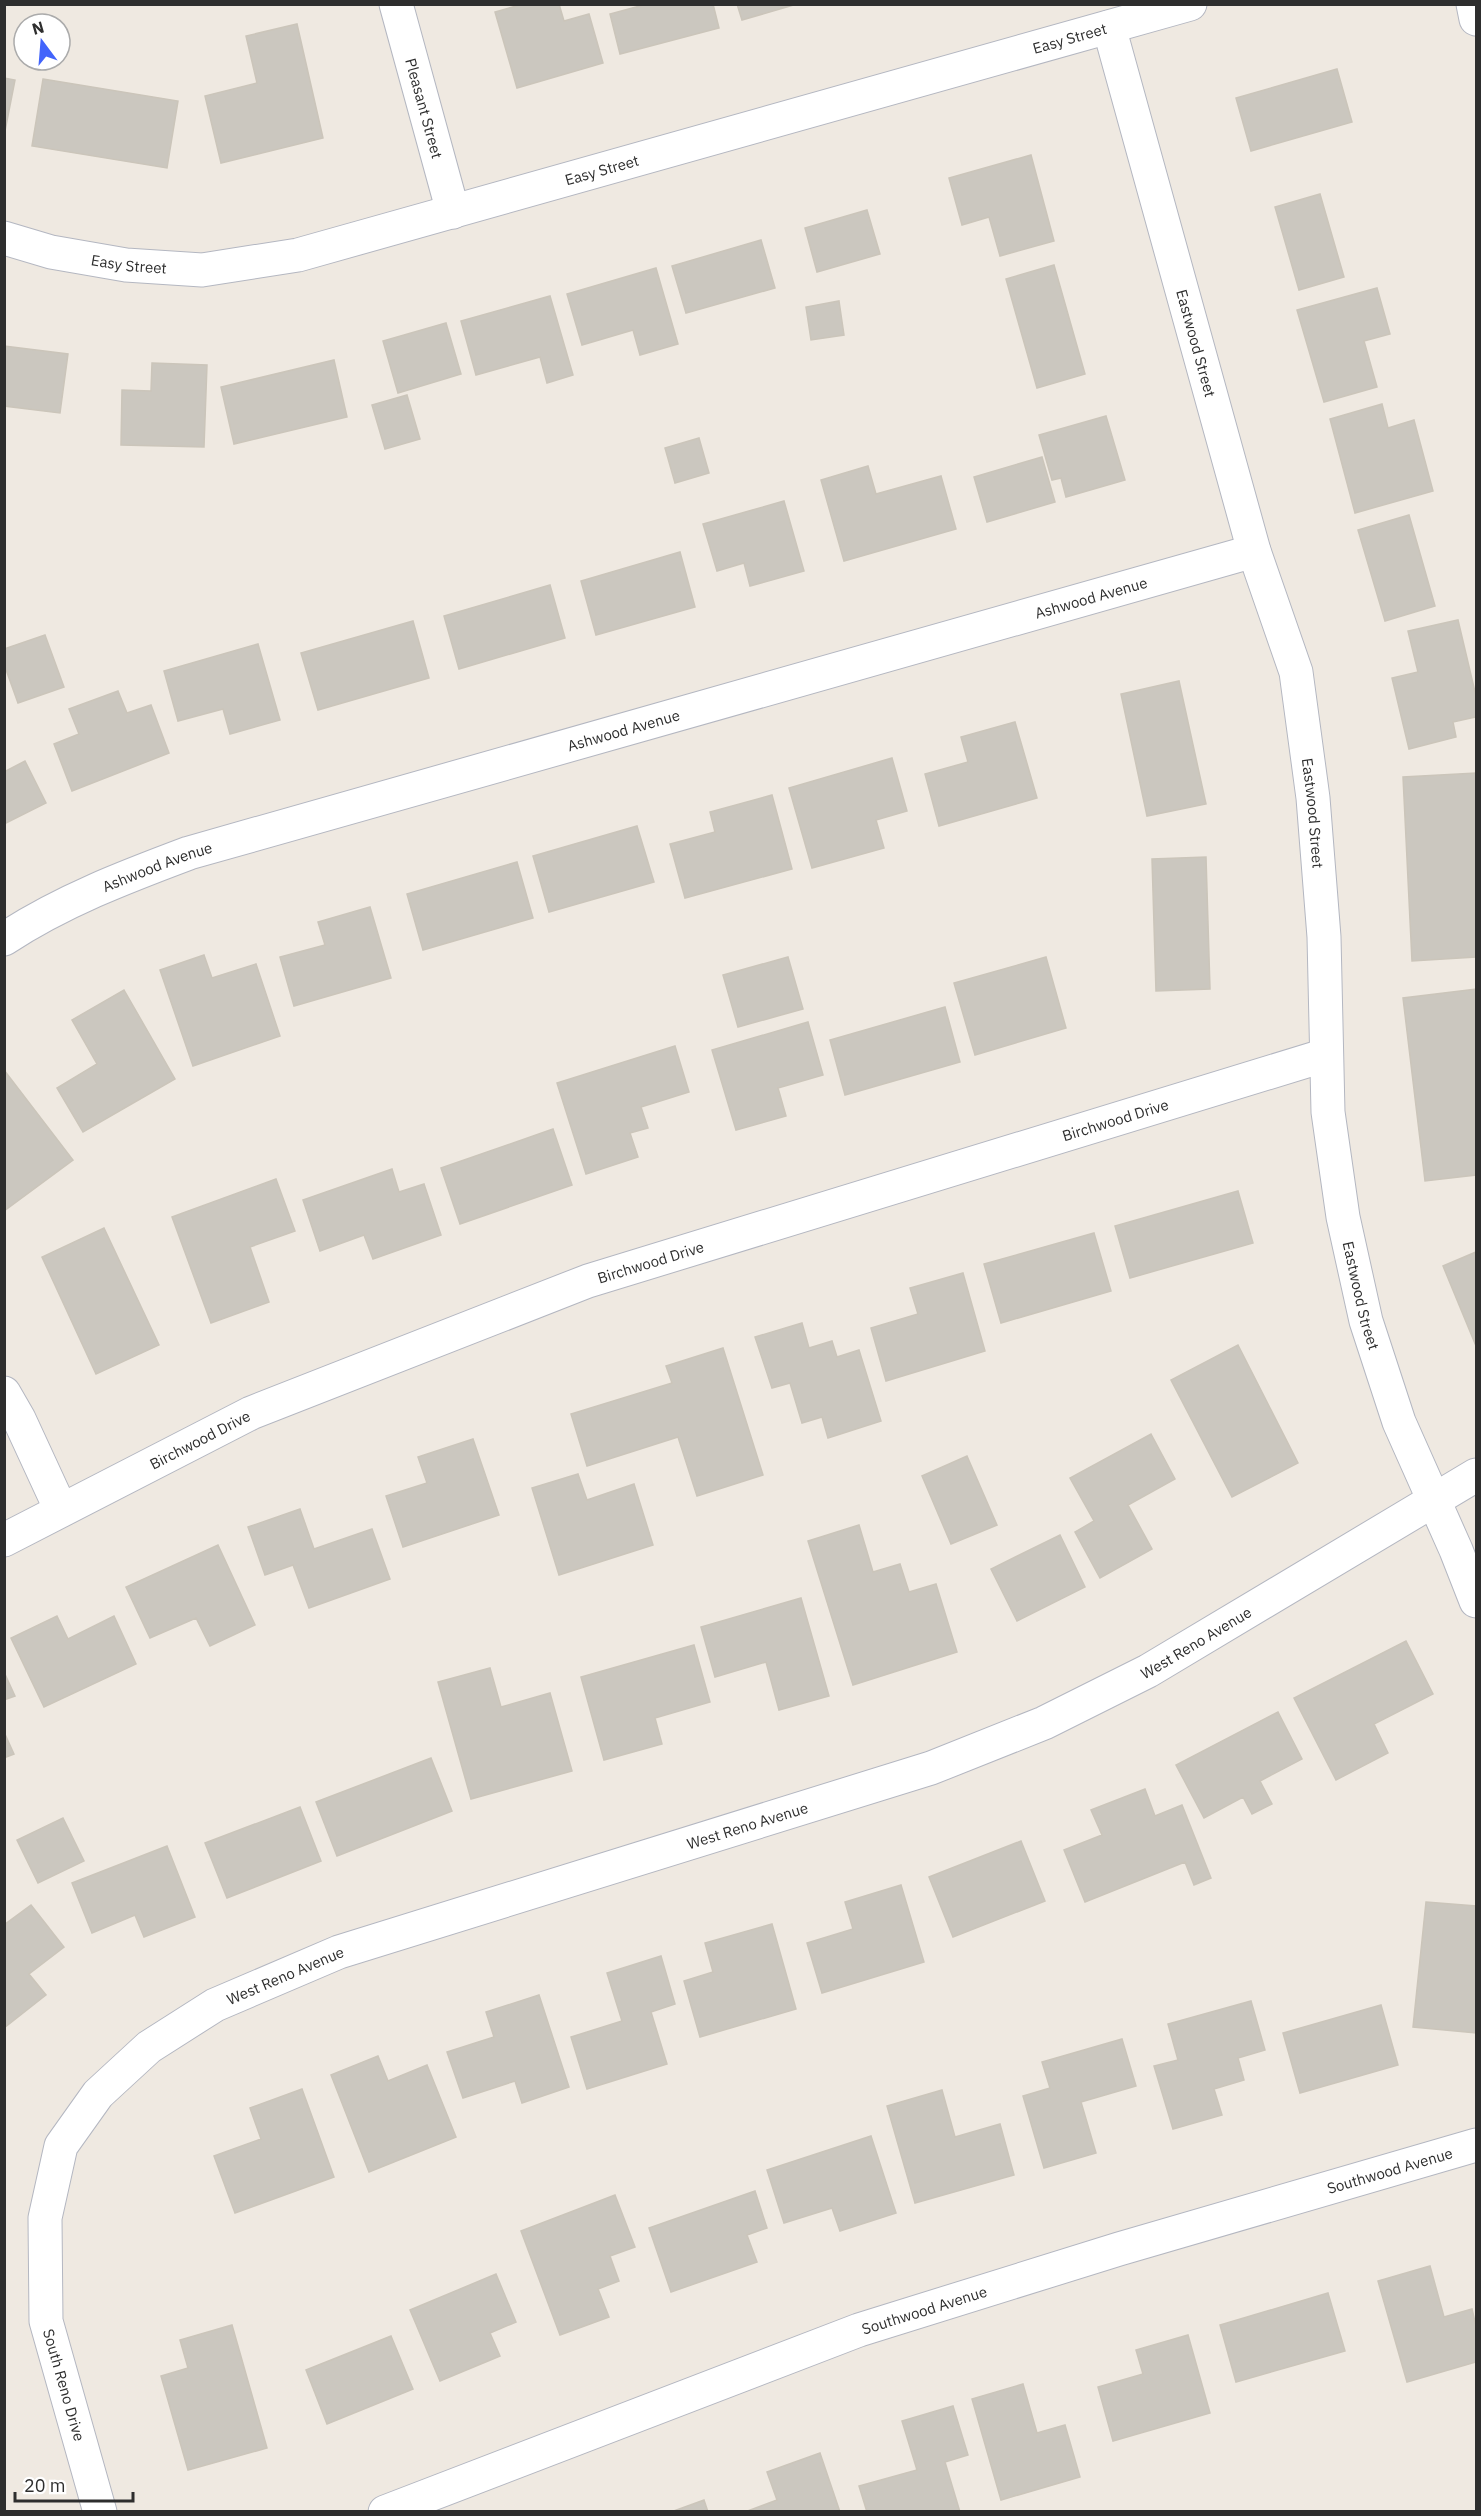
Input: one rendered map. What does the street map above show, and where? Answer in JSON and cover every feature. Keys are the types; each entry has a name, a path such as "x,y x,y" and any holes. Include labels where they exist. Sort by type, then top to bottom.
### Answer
{"street":[{"name":"Pleasant Street","path":"396,4 453,212"},
{"name":"Easy Street","path":"4,238 51,252 126,265 202,270 298,255 1190,4"},
{"path":"1473,4 1476,19"},
{"name":"Eastwood Street","path":"1109,27 1254,551 1296,672 1315,821 1324,937 1328,1112 1343,1217 1366,1321 1400,1422 1476,1601"},
{"name":"Ashwood Avenue","path":"4,939 27,924 106,884 189,853 1254,551"},
{"name":"Birchwood Drive","path":"4,1540 250,1413 588,1281 1326,1055"},
{"path":"4,1393 20,1419 61,1510"},
{"name":"West Reno Avenue","path":"52,2186 61,2146 98,2094 150,2047 215,2005 339,1952 931,1768 1044,1723 1148,1671 1476,1475"},
{"name":"Southwood Avenue","path":"385,2511 859,2330 1119,2249 1476,2145"},
{"name":"South Reno Drive","path":"52,2186 45,2218 46,2321 100,2511"}],"building":[{"path":"523,4 559,4 564,21 589,14 603,63 517,88 495,12"},
{"path":"647,4 713,4 719,28 620,54 610,14"},
{"path":"737,4 797,4 742,20"},
{"path":"297,24 323,138 221,163 205,96 257,83 246,36"},
{"path":"1337,69 1352,122 1251,151 1236,98"},
{"path":"4,78 15,80 4,136"},
{"path":"43,79 178,101 167,168 32,146"},
{"path":"1031,155 1054,241 1000,256 989,217 962,225 949,178"},
{"path":"1320,194 1344,277 1299,290 1275,207"},
{"path":"867,210 880,254 817,272 805,228"},
{"path":"761,240 775,288 686,313 672,266"},
{"path":"1054,265 1085,374 1037,388 1006,279"},
{"path":"656,268 678,344 640,355 633,330 582,345 567,294"},
{"path":"1377,288 1390,334 1364,341 1377,387 1324,402 1297,310"},
{"path":"550,296 573,375 547,383 540,357 476,375 461,321"},
{"path":"839,301 844,335 811,340 806,307"},
{"path":"446,323 461,374 398,393 383,341"},
{"path":"4,346 68,354 60,413 4,406"},
{"path":"334,360 347,417 234,444 221,387"},
{"path":"152,363 207,365 204,447 121,445 122,390 151,391"},
{"path":"407,395 420,439 385,449 372,405"},
{"path":"1382,404 1388,428 1414,420 1433,491 1355,513 1330,419"},
{"path":"1106,416 1125,480 1066,497 1061,478 1052,480 1039,435"},
{"path":"699,438 709,473 675,483 665,448"},
{"path":"1042,457 1055,502 987,522 974,477"},
{"path":"868,466 876,494 941,476 956,529 844,561 821,480"},
{"path":"784,501 804,571 750,586 744,563 717,571 703,524"},
{"path":"1409,515 1435,606 1385,621 1358,530"},
{"path":"680,552 695,607 596,635 581,581"},
{"path":"550,585 565,638 459,669 444,616"},
{"path":"1458,620 1476,696 1476,717 1453,722 1456,737 1409,749 1392,678 1418,672 1408,631"},
{"path":"413,621 429,678 318,710 301,653"},
{"path":"45,635 64,687 18,703 4,664 4,649"},
{"path":"258,644 280,720 230,734 223,709 178,721 164,671"},
{"path":"1179,681 1206,804 1147,816 1121,694"},
{"path":"118,691 127,713 151,705 169,753 72,791 54,744 79,734 69,709"},
{"path":"1015,722 1037,798 939,826 925,774 968,762 961,737"},
{"path":"892,758 907,811 876,820 884,848 812,868 789,788"},
{"path":"25,761 46,803 4,824 4,772"},
{"path":"1476,773 1476,957 1412,961 1403,777"},
{"path":"772,795 792,869 685,898 670,844 715,832 710,812"},
{"path":"637,826 654,882 549,912 533,856"},
{"path":"1206,857 1210,989 1156,991 1152,859"},
{"path":"517,862 533,918 423,950 407,894"},
{"path":"370,907 391,978 294,1006 280,957 325,945 318,922"},
{"path":"204,955 212,978 256,964 280,1036 193,1066 160,970"},
{"path":"788,957 803,1009 738,1027 723,975"},
{"path":"1046,957 1066,1028 975,1055 954,983"},
{"path":"1476,989 1476,1175 1425,1181 1403,998"},
{"path":"124,990 175,1079 83,1132 57,1088 97,1064 72,1020"},
{"path":"945,1007 960,1062 845,1095 830,1040"},
{"path":"808,1022 823,1075 778,1088 786,1116 736,1130 712,1050"},
{"path":"675,1046 689,1092 641,1107 648,1128 630,1133 638,1157 586,1174 557,1083"},
{"path":"4,1070 73,1160 4,1211"},
{"path":"553,1129 572,1185 460,1224 441,1168"},
{"path":"392,1169 399,1192 424,1184 441,1235 373,1259 364,1235 320,1251 303,1200"},
{"path":"276,1179 295,1231 250,1247 269,1302 211,1323 172,1217"},
{"path":"1238,1191 1253,1243 1130,1278 1115,1226"},
{"path":"104,1228 159,1345 96,1374 42,1257"},
{"path":"1094,1233 1111,1291 1001,1323 984,1264"},
{"path":"1476,1252 1476,1346 1443,1266"},
{"path":"963,1273 985,1351 886,1381 871,1328 918,1314 910,1288"},
{"path":"802,1323 809,1348 832,1341 837,1357 859,1350 881,1421 828,1438 822,1417 802,1423 790,1383 772,1388 755,1337"},
{"path":"1238,1345 1298,1463 1232,1497 1171,1380"},
{"path":"723,1348 763,1475 697,1496 678,1437 587,1466 571,1414 672,1383 666,1366"},
{"path":"1151,1434 1175,1479 1128,1505 1152,1549 1100,1578 1075,1532 1094,1521 1070,1478"},
{"path":"473,1439 499,1515 403,1547 386,1496 427,1483 418,1457"},
{"path":"967,1456 997,1525 951,1544 922,1476"},
{"path":"578,1474 587,1500 634,1484 653,1545 559,1575 532,1488"},
{"path":"300,1509 314,1549 372,1529 390,1579 309,1608 293,1565 265,1575 248,1527"},
{"path":"859,1525 873,1572 900,1564 909,1592 936,1584 957,1652 853,1685 808,1541"},
{"path":"1060,1535 1085,1587 1017,1621 991,1569"},
{"path":"218,1545 255,1625 210,1646 196,1618 150,1638 126,1587"},
{"path":"801,1598 829,1696 779,1710 766,1662 715,1677 701,1627"},
{"path":"57,1616 68,1639 114,1616 136,1664 44,1707 11,1638"},
{"path":"1406,1641 1433,1694 1374,1724 1388,1753 1336,1780 1294,1698"},
{"path":"694,1645 710,1702 655,1718 662,1744 604,1760 581,1677"},
{"path":"490,1668 501,1707 550,1693 572,1771 471,1799 438,1682"},
{"path":"4,1672 15,1696 4,1700"},
{"path":"1278,1712 1302,1759 1260,1781 1272,1804 1252,1814 1243,1797 1204,1818 1176,1765"},
{"path":"4,1732 14,1754 4,1758"},
{"path":"431,1758 452,1811 337,1856 316,1802"},
{"path":"1145,1789 1155,1816 1182,1805 1211,1878 1194,1885 1185,1862 1085,1902 1064,1850 1102,1835 1091,1810"},
{"path":"300,1807 321,1861 227,1898 205,1843"},
{"path":"63,1818 84,1861 38,1883 17,1840"},
{"path":"1021,1841 1045,1901 953,1937 929,1877"},
{"path":"167,1846 195,1917 144,1937 135,1915 92,1933 72,1883"},
{"path":"901,1885 924,1962 822,1993 807,1943 853,1929 845,1902"},
{"path":"1426,1902 1476,1906 1476,2033 1413,2027"},
{"path":"31,1905 64,1947 29,1974 46,1995 4,2028 4,1925"},
{"path":"772,1924 796,2009 700,2037 684,1981 713,1972 705,1943"},
{"path":"661,1956 675,2004 651,2012 667,2064 587,2089 571,2037 622,2021 607,1973"},
{"path":"539,1995 569,2087 522,2103 515,2081 463,2098 447,2052 494,2037 486,2012"},
{"path":"1251,2001 1265,2050 1238,2058 1244,2080 1214,2089 1222,2115 1173,2129 1154,2066 1178,2060 1168,2024"},
{"path":"1381,2005 1398,2065 1300,2093 1283,2033"},
{"path":"1122,2039 1136,2086 1081,2102 1096,2153 1044,2168 1023,2096 1050,2088 1042,2062"},
{"path":"378,2056 388,2081 427,2065 456,2137 369,2172 331,2075"},
{"path":"302,2089 334,2177 235,2213 214,2156 261,2139 250,2108"},
{"path":"942,2090 955,2137 1000,2124 1014,2175 915,2203 887,2106"},
{"path":"871,2136 896,2213 840,2231 832,2208 784,2223 767,2170"},
{"path":"755,2191 767,2228 747,2235 757,2262 671,2292 649,2228"},
{"path":"615,2195 635,2247 610,2256 619,2281 598,2289 609,2317 560,2335 521,2231"},
{"path":"1430,2266 1444,2317 1472,2309 1476,2326 1476,2362 1407,2382 1378,2281"},
{"path":"496,2274 516,2322 490,2333 500,2356 440,2381 410,2310"},
{"path":"1328,2293 1345,2351 1236,2382 1220,2325"},
{"path":"232,2325 267,2448 188,2470 161,2376 188,2368 180,2340"},
{"path":"1188,2335 1210,2413 1113,2441 1098,2387 1143,2374 1136,2350"},
{"path":"391,2336 413,2389 327,2424 306,2370"},
{"path":"1023,2384 1037,2433 1065,2425 1080,2477 1001,2500 972,2399"},
{"path":"953,2406 968,2455 945,2462 960,2512 867,2512 859,2486 917,2470 902,2421"},
{"path":"820,2453 840,2512 745,2512 777,2500 767,2472"},
{"path":"704,2500 708,2512 671,2512"}]}
